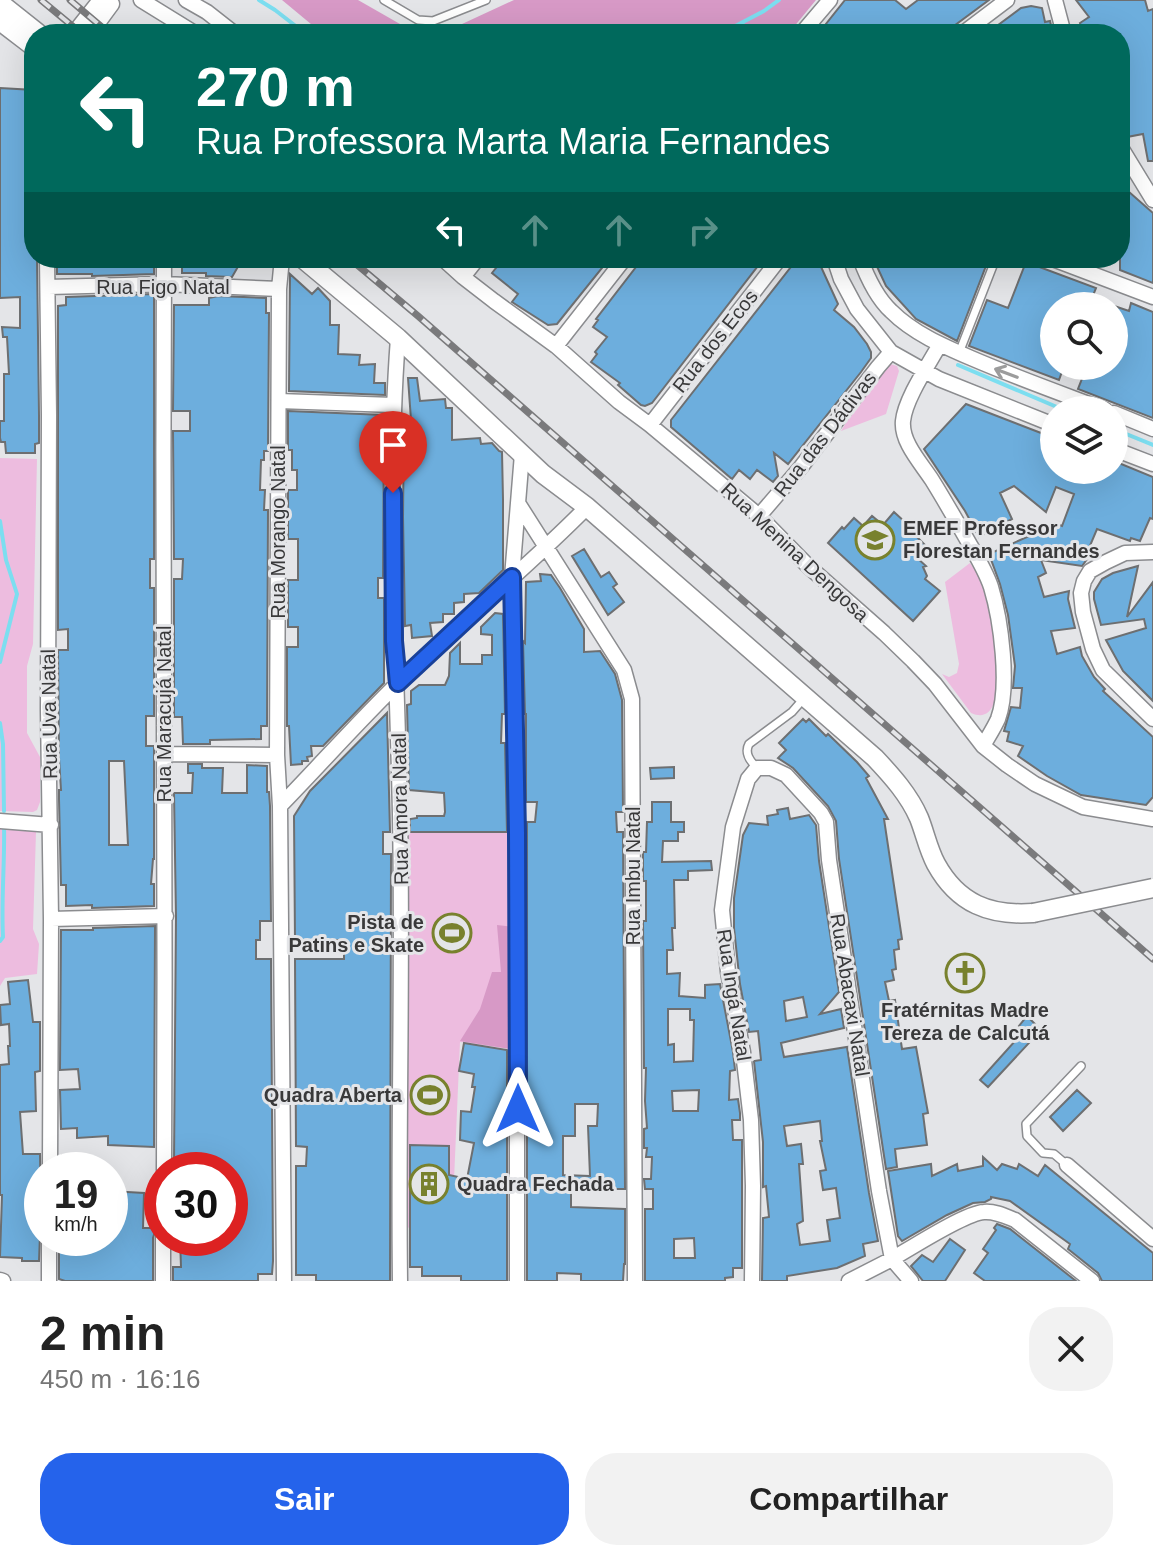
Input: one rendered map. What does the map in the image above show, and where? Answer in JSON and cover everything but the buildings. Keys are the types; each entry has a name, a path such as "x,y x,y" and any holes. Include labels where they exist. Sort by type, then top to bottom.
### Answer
{"street":[{"path":"141,0 180,24"},
{"path":"186,0 222,24"},
{"path":"810,24 830,0"},
{"path":"975,24 1007,0"},
{"path":"1055,0 1061,24"},
{"path":"84,24 110,1"},
{"path":"96,24 110,1"},
{"path":"0,3 26,24"},
{"path":"0,21 24,39"},
{"path":"1130,162 1153,200"},
{"name":"Rua Uva Natal","path":"47,268 50,1152"},
{"name":"Rua Maracujá Natal","path":"164,268 164,1152"},
{"name":"Rua Morango Natal","path":"281,268 277,755 284,1281"},
{"path":"314,268 398,338 543,474 587,507 855,740 893,777 909,799 936,865 952,886 970,902 1005,914 1033,913 1153,888"},
{"name":"Rua Menina Dengosa","path":"453,268 556,346 619,402 759,516 808,566 913,661 983,746 1017,771 1083,807 1153,819"},
{"path":"463,277 470,268"},
{"path":"556,346 617,268"},
{"name":"Rua dos Ecos","path":"650,425 772,268"},
{"path":"837,268 857,309 891,352 925,372 1040,419"},
{"path":"864,268 889,310 909,326 959,353 1067,396"},
{"path":"1076,268 1153,297"},
{"name":"Rua Figo Natal","path":"48,287 164,284 279,289"},
{"path":"870,324 889,310"},
{"name":"Rua Amora Natal","path":"398,338 393,405 394,641 398,683 401,873 400,1281"},
{"path":"940,344 909,401 903,420 904,433 991,586 1004,690 998,719 983,746"},
{"name":"Rua das Dádivas","path":"759,516 891,352"},
{"path":"279,401 393,405"},
{"path":"1128,419 1153,429"},
{"path":"517,1281 517,833 512,577 522,454"},
{"path":"1128,454 1153,464"},
{"name":"Rua Imbu Natal","path":"518,503 624,670 632,699 635,1281"},
{"path":"280,806 398,683 587,507"},
{"path":"1153,552 1125,553 1090,571 1081,593 1093,649 1103,670 1153,719"},
{"path":"164,754 277,755"},
{"name":"Rua Abacaxi Natal","path":"757,768 771,768 786,775 826,822 829,860 892,1259"},
{"name":"Rua Ingá Natal","path":"752,1281 751,1120 743,1052 728,972 722,910 733,827 748,779 757,768"},
{"path":"0,821 48,825"},
{"path":"51,919 166,916"},
{"path":"1067,1165 1153,1239"},
{"path":"849,1281 968,1217 984,1212 1000,1213 1015,1220 1092,1281"},
{"path":"49,1256 49,1281"},
{"path":"163,1256 163,1281"},
{"path":"892,1259 911,1281"}],"lane":[{"path":"384,0 418,20 433,21 486,0"},
{"path":"959,353 992,268"},
{"name":"Rua Ingá Natal","path":"757,768 747,754 749,744 792,712 805,697"},
{"path":"1067,1165 1054,1154 1043,1153 1027,1136 1026,1124 1081,1066"}],"shaded area":[{"path":"282,0 358,0 400,24 311,24"},
{"path":"514,0 816,0 796,24 462,24"},
{"path":"887,363 897,366 899,371 886,414 841,431 877,371"},
{"path":"0,458 37,459 33,644 27,666 27,733 40,757 40,802 33,812 0,811"},
{"path":"970,563 984,591 996,661 994,704 985,714 971,713 942,674 949,677 957,673 959,664 945,582"},
{"path":"0,827 33,828 36,832 33,929 39,944 37,974 5,978 0,986"},
{"path":"401,832 517,833 517,1050 460,1042 452,1226 399,1228"},
{"path":"497,925 514,927 517,1050 460,1041 480,1009 492,972 501,972"}],"waterway":[{"path":"259,0 293,24"},
{"path":"739,24 779,0"},
{"path":"958,365 1040,400"},
{"path":"1128,435 1153,445"},
{"path":"0,521 6,560 17,594 0,662"},
{"path":"0,723 4,811"},
{"path":"0,941 3,937 4,824"}],"railway":[{"path":"41,0 70,24"},
{"path":"70,0 98,24"},
{"path":"361,268 1153,959"}],"place":[{"name":"EMEF Professor Florestan Fernandes","path":"875,540"},
{"name":"Pista de Patins e Skate","path":"452,933"},
{"name":"Fratérnitas Madre Tereza de Calcutá","path":"965,973"},
{"name":"Quadra Aberta","path":"430,1095"},
{"name":"Quadra Fechada","path":"429,1184"}],"route":[{"path":"393,493 394,641 398,683 512,577 518,1109"}]}
